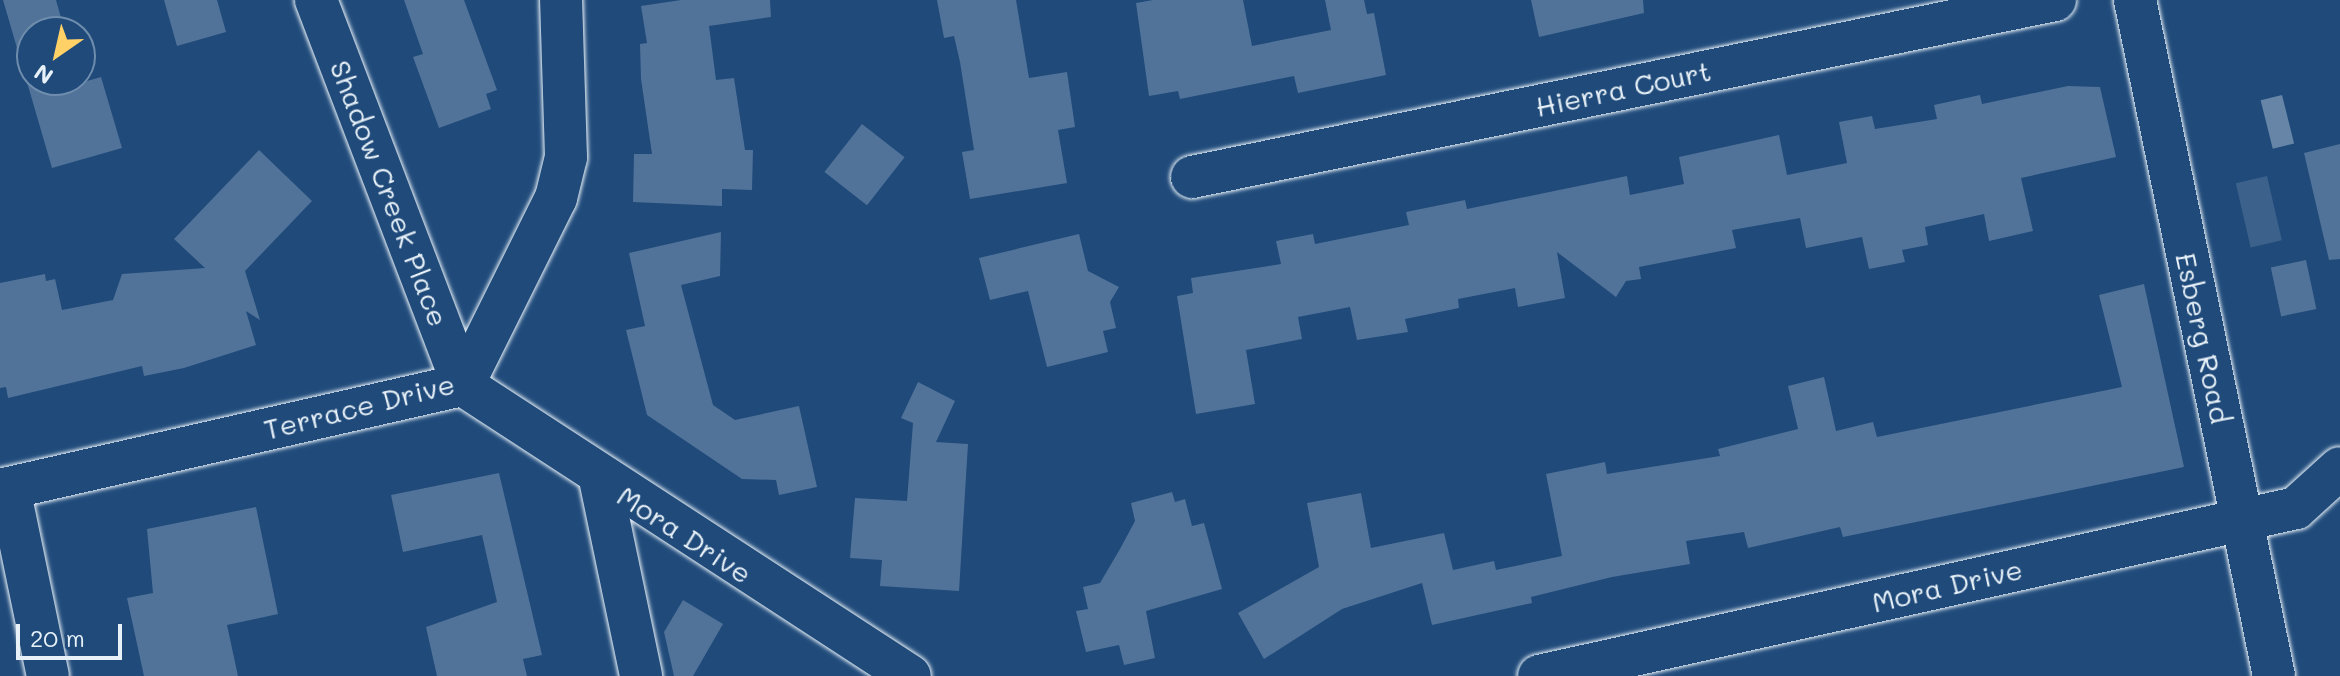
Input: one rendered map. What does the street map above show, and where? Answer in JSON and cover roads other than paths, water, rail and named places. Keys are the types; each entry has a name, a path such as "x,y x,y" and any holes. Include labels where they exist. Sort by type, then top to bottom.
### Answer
{"street":[{"name":"Shadow Creek Place","path":"316,0 463,385"},
{"name":"Terrace Drive","path":"4,489 463,385 556,198 566,157 561,0"},
{"name":"Hierra Court","path":"1192,177 2055,0"},
{"name":"Esberg Road","path":"2135,0 2274,676"},
{"name":"Mora Drive","path":"463,385 600,479 910,676"},
{"name":"Mora Drive","path":"1539,676 2296,508 2340,468"},
{"path":"600,479 641,676"},
{"path":"4,489 48,676"}]}
